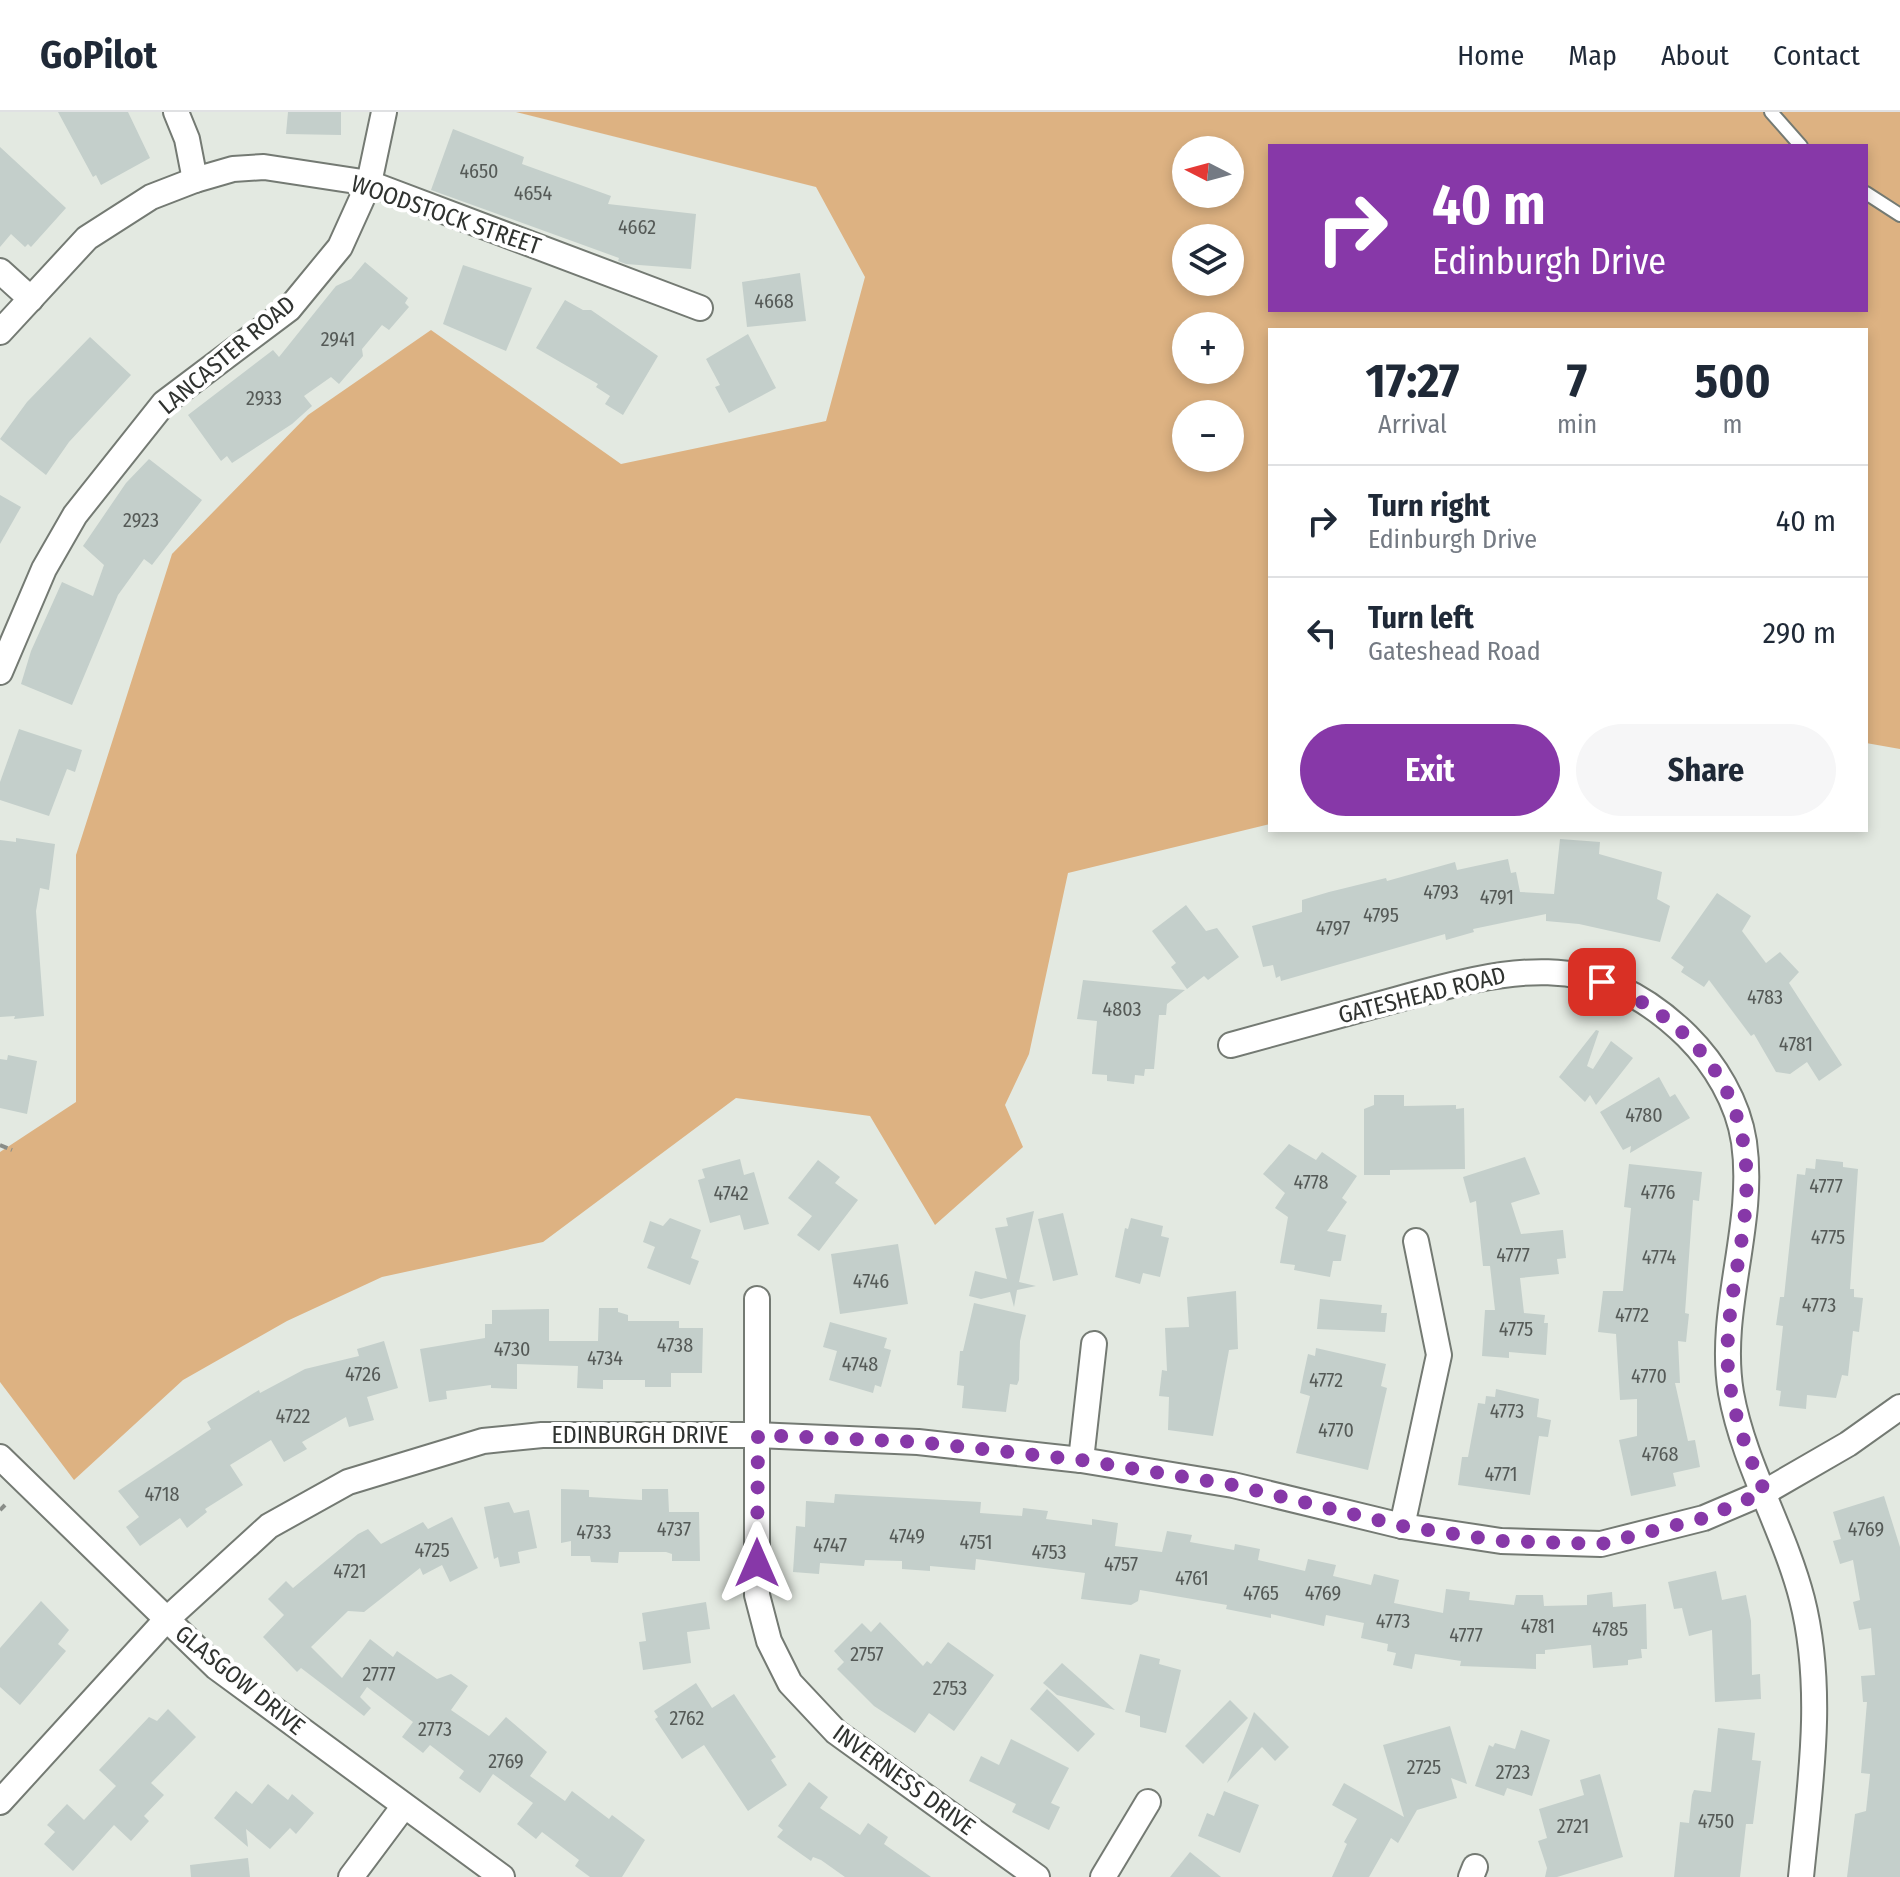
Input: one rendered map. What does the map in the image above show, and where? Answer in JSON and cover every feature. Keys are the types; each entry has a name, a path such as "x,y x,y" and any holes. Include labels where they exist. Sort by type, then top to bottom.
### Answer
{"street":[{"path":"176,112 187,139 195,180"},
{"name":"LANCASTER ROAD","path":"0,672 44,569 75,515 164,403 289,309 340,247 369,183 384,112"},
{"name":"WOODSTOCK STREET","path":"0,332 87,238 151,197 233,169 264,167 369,183 700,308"},
{"path":"0,271 31,299"},
{"name":"GATESHEAD ROAD","path":"1231,1045 1485,975 1560,971 1602,982 1666,1016 1717,1072 1733,1103 1744,1141 1746,1198 1728,1367 1749,1459 1765,1492 1802,1600 1812,1668 1813,1746 1801,1877"},
{"path":"1402,1526 1439,1355 1416,1241"},
{"name":"INVERNESS DRIVE","path":"757,1299 757,1595 769,1641 790,1683 836,1732 1037,1877"},
{"path":"1081,1460 1094,1344"},
{"name":"EDINBURGH DRIVE","path":"0,1802 166,1620 269,1526 348,1482 483,1441 542,1435 758,1435 918,1442 1081,1460 1233,1485 1402,1526 1501,1541 1601,1544 1704,1518 1765,1492 1837,1452 1900,1407"},
{"name":"GLASGOW DRIVE","path":"0,1457 216,1667 502,1877"},
{"path":"1103,1877 1148,1802"},
{"path":"351,1877 404,1806"}],"lane":[{"path":"1771,112 1799,144"},
{"path":"1868,194 1900,215"}],"path":[{"path":"0,1145 12,1150"},
{"path":"0,1510 5,1505"}],"shaded area":[{"path":"516,112 1900,112 1900,749 1868,743 1868,328 1268,328 1268,824 1068,873 1029,1054 1005,1105 1023,1147 935,1225 870,1116 736,1098 543,1242 382,1277 287,1321 183,1380 74,1480 0,1382 0,1152 76,1102 76,855 172,554 308,415 431,330 621,464 826,421 865,277 816,187"}],"building":[{"path":"58,112 128,112 150,158 101,185 96,175 93,177"},
{"path":"288,112 341,112 341,135 286,134"},
{"path":"453,129 524,157 522,164 611,196 608,204 696,214 691,269 626,264 618,261 619,258 431,190"},
{"path":"0,147 66,208 31,247 28,244 25,247 11,234 0,247"},
{"path":"365,262 408,298 405,303 409,307 389,330 382,325 362,349 363,356 339,384 331,377 304,396 312,406 292,424 232,463 227,456 221,461 188,415 273,350 279,357 336,286 351,279"},
{"path":"463,265 532,288 506,351 443,324"},
{"path":"800,273 806,321 747,327 742,282"},
{"path":"565,300 583,310 591,310 658,356 623,415 605,404 610,396 596,387 598,384 536,348"},
{"path":"748,334 776,388 729,413 715,387 720,385 706,359"},
{"path":"90,337 131,375 69,442 46,475 0,439 27,402"},
{"path":"149,459 202,500 152,565 144,559 118,595 72,705 21,684 31,651 62,582 93,596 104,565 83,546 126,483"},
{"path":"0,495 21,507 0,544"},
{"path":"19,729 82,750 75,772 67,769 49,816 0,800 0,782"},
{"path":"16,838 55,844 49,890 40,888 36,911 44,1016 14,1019 15,1016 0,1017 0,840 16,842"},
{"path":"1560,839 1600,842 1599,854 1662,872 1657,899 1670,906 1660,942 1579,924 1546,921 1546,914 1473,929 1474,932 1446,940 1445,934 1281,981 1280,976 1276,978 1273,965 1263,967 1252,926 1302,912 1302,900 1329,892 1386,878 1387,881 1455,862 1457,870 1508,859 1511,873 1516,872 1520,892 1554,894"},
{"path":"1717,893 1751,916 1742,931 1766,963 1780,952 1799,972 1789,983 1842,1065 1819,1081 1807,1062 1790,1074 1776,1072 1754,1034 1751,1036 1709,980 1704,987 1681,972 1684,967 1671,958"},
{"path":"1186,905 1206,931 1217,928 1239,957 1208,980 1204,976 1187,989 1171,967 1176,963 1152,931"},
{"path":"1083,980 1185,990 1167,1004 1166,1015 1159,1015 1154,1069 1145,1069 1144,1076 1135,1075 1134,1084 1107,1081 1107,1075 1092,1074 1097,1021 1077,1019"},
{"path":"1596,1030 1599,1031 1587,1066 1593,1069 1611,1041 1633,1058 1596,1105 1590,1095 1585,1102 1559,1077"},
{"path":"8,1055 37,1061 27,1114 0,1108 0,1059 7,1060"},
{"path":"1659,1077 1670,1097 1675,1094 1690,1118 1630,1153 1631,1146 1623,1150 1600,1112"},
{"path":"1374,1095 1404,1095 1404,1106 1456,1105 1456,1109 1464,1108 1465,1169 1390,1170 1390,1175 1364,1175 1364,1109 1374,1105"},
{"path":"1289,1144 1316,1160 1322,1152 1357,1176 1342,1198 1347,1202 1327,1231 1346,1235 1341,1261 1333,1261 1330,1277 1294,1270 1295,1265 1280,1263 1288,1217 1275,1208 1285,1193 1263,1174"},
{"path":"1525,1157 1540,1194 1511,1203 1521,1234 1563,1230 1566,1258 1557,1259 1559,1274 1520,1278 1524,1313 1545,1315 1544,1323 1548,1323 1546,1355 1509,1352 1509,1358 1482,1356 1485,1310 1495,1310 1490,1266 1483,1266 1476,1201 1470,1203 1463,1177"},
{"path":"740,1159 744,1175 754,1172 769,1224 744,1230 740,1215 710,1223 698,1180 705,1178 702,1169"},
{"path":"1816,1159 1843,1162 1843,1167 1858,1169 1850,1289 1854,1289 1854,1297 1863,1298 1859,1332 1853,1331 1848,1376 1842,1375 1836,1398 1807,1395 1806,1409 1779,1406 1781,1391 1776,1390 1783,1326 1776,1325 1780,1297 1784,1297 1797,1174 1805,1175 1806,1168 1815,1169"},
{"path":"818,1160 840,1177 835,1183 858,1200 819,1251 797,1235 812,1216 788,1198"},
{"path":"1629,1164 1702,1172 1699,1201 1693,1200 1685,1313 1689,1314 1686,1342 1678,1341 1680,1383 1675,1383 1688,1441 1695,1440 1700,1467 1673,1473 1676,1486 1631,1496 1619,1440 1637,1436 1637,1399 1620,1400 1616,1334 1598,1332 1603,1291 1623,1291 1631,1208 1624,1207"},
{"path":"1034,1211 1019,1282 1036,1286 1017,1290 1014,1307 1010,1292 981,1299 969,1296 975,1271 1007,1279 995,1228 1008,1226 1006,1218"},
{"path":"1063,1213 1078,1275 1053,1281 1038,1219"},
{"path":"670,1218 701,1230 691,1258 699,1261 690,1285 647,1268 655,1247 643,1242 650,1221 663,1226"},
{"path":"1131,1218 1163,1226 1161,1236 1169,1238 1160,1277 1143,1273 1140,1284 1115,1277 1125,1228 1128,1229"},
{"path":"898,1244 908,1304 840,1314 831,1254"},
{"path":"1236,1291 1238,1349 1229,1350 1213,1436 1168,1430 1169,1397 1159,1396 1162,1370 1167,1371 1165,1328 1189,1327 1187,1297"},
{"path":"1320,1299 1382,1305 1381,1313 1387,1313 1385,1332 1317,1329"},
{"path":"974,1303 1026,1315 1020,1341 1019,1380 1017,1385 1010,1384 1006,1412 962,1408 964,1386 957,1385 960,1351 963,1351"},
{"path":"599,1308 618,1308 618,1312 628,1315 628,1321 679,1321 679,1328 703,1328 702,1373 671,1373 671,1387 645,1387 645,1380 603,1380 603,1389 577,1388 578,1366 517,1364 517,1389 491,1388 491,1385 446,1391 447,1399 429,1402 420,1349 485,1338 485,1324 492,1324 492,1310 549,1309 549,1341 598,1341"},
{"path":"830,1322 887,1338 884,1348 891,1350 881,1387 875,1385 873,1393 829,1380 837,1351 823,1347"},
{"path":"384,1341 398,1388 367,1397 374,1420 349,1427 346,1417 302,1442 307,1449 284,1462 271,1440 230,1465 243,1485 205,1509 207,1512 187,1528 180,1518 140,1546 126,1527 139,1517 118,1491 211,1429 207,1422 259,1390 260,1393 305,1369 359,1356 357,1349"},
{"path":"1316,1348 1386,1364 1381,1386 1387,1388 1368,1470 1296,1453 1310,1396 1300,1393 1303,1377 1308,1354 1315,1356"},
{"path":"1496,1389 1539,1399 1537,1417 1551,1420 1548,1437 1539,1436 1530,1495 1458,1485 1462,1457 1468,1457 1478,1403 1485,1404 1486,1396 1495,1397"},
{"path":"561,1489 589,1490 589,1497 642,1500 642,1489 668,1489 669,1512 699,1512 700,1561 672,1561 672,1554 666,1552 619,1552 618,1563 591,1562 590,1556 571,1556 571,1541 561,1543"},
{"path":"835,1494 981,1502 980,1513 1022,1516 1023,1508 1048,1511 1046,1519 1092,1525 1092,1519 1118,1523 1115,1546 1162,1552 1167,1531 1192,1535 1190,1542 1234,1550 1235,1544 1260,1549 1258,1560 1305,1571 1308,1559 1336,1565 1333,1576 1371,1585 1374,1574 1399,1580 1394,1603 1443,1613 1446,1589 1470,1592 1469,1600 1514,1605 1516,1595 1543,1595 1544,1606 1587,1605 1587,1595 1612,1592 1613,1607 1646,1604 1647,1649 1641,1649 1642,1658 1628,1660 1628,1665 1593,1668 1591,1645 1545,1650 1545,1654 1536,1654 1536,1669 1460,1666 1461,1661 1415,1654 1412,1669 1393,1665 1396,1653 1387,1651 1388,1644 1361,1638 1364,1623 1326,1615 1324,1626 1140,1590 1138,1601 1131,1605 1081,1599 1085,1573 976,1559 975,1570 930,1566 930,1571 902,1569 902,1561 865,1560 864,1566 820,1563 819,1574 793,1572 796,1526 805,1527 806,1501 834,1503"},
{"path":"1884,1496 1900,1547 1900,1877 1847,1877 1855,1814 1866,1811 1870,1774 1861,1773 1867,1702 1863,1702 1861,1676 1875,1675 1871,1628 1859,1630 1853,1602 1860,1600 1853,1560 1840,1564 1833,1541 1841,1539 1833,1512"},
{"path":"509,1502 514,1513 529,1510 537,1548 518,1552 520,1563 500,1567 498,1557 494,1559 484,1507"},
{"path":"452,1517 478,1568 450,1582 442,1565 423,1575 420,1568 364,1612 348,1611 311,1647 342,1678 370,1639 393,1657 397,1651 437,1679 451,1674 468,1686 451,1710 489,1736 506,1717 547,1752 530,1776 565,1801 572,1791 609,1819 612,1815 645,1840 622,1877 590,1877 575,1866 579,1860 542,1832 536,1839 517,1824 533,1803 493,1774 480,1793 459,1778 464,1771 430,1745 423,1753 402,1737 413,1722 367,1687 360,1697 371,1708 364,1716 301,1668 297,1672 263,1637 284,1615 268,1599 286,1581 293,1588 358,1534 368,1529 381,1544 423,1522 428,1529"},
{"path":"1716,1571 1722,1600 1746,1595 1751,1621 1752,1675 1760,1674 1761,1699 1715,1702 1712,1630 1689,1636 1682,1608 1674,1609 1668,1582"},
{"path":"41,1601 69,1630 58,1644 66,1651 20,1705 0,1687 0,1648"},
{"path":"706,1602 710,1629 687,1632 691,1663 643,1670 639,1642 646,1641 642,1613"},
{"path":"880,1622 923,1666 927,1661 931,1664 948,1642 994,1675 954,1731 929,1713 915,1733 874,1706 837,1669 844,1662 834,1651 862,1623 871,1632"},
{"path":"1140,1654 1160,1659 1159,1664 1181,1670 1166,1733 1140,1727 1140,1716 1125,1712"},
{"path":"1062,1663 1115,1710 1057,1695 1043,1683"},
{"path":"696,1683 712,1708 734,1694 776,1757 771,1760 787,1785 748,1811 704,1745 682,1759 655,1719 658,1717 654,1711"},
{"path":"1047,1689 1095,1734 1078,1752 1030,1709"},
{"path":"1230,1700 1248,1718 1203,1764 1185,1746"},
{"path":"168,1709 196,1737 151,1783 164,1795 144,1816 149,1821 131,1841 114,1825 73,1871 44,1844 55,1832 47,1825 67,1804 84,1820 116,1786 99,1770 149,1717 157,1721"},
{"path":"1254,1712 1289,1747 1275,1761 1262,1747 1227,1783"},
{"path":"1450,1726 1467,1784 1451,1778 1457,1798 1417,1810 1398,1843 1391,1838 1369,1877 1332,1877 1347,1844 1344,1842 1357,1819 1332,1805 1344,1783 1404,1817 1383,1745"},
{"path":"1718,1728 1755,1733 1752,1760 1761,1761 1753,1824 1746,1824 1740,1877 1674,1877 1680,1822 1689,1823 1694,1790 1711,1792"},
{"path":"1521,1730 1550,1740 1532,1796 1507,1788 1504,1796 1475,1786 1489,1745 1493,1747 1495,1743 1515,1749"},
{"path":"1011,1739 1069,1768 1051,1803 1060,1807 1049,1830 1012,1812 1016,1804 969,1781 981,1756 999,1765"},
{"path":"1600,1774 1623,1857 1557,1877 1545,1877 1547,1868 1538,1841 1547,1838 1539,1809 1584,1795 1580,1780"},
{"path":"809,1782 828,1797 820,1808 860,1835 868,1823 888,1837 884,1844 931,1877 845,1877 821,1860 813,1857 811,1861 777,1837 783,1830 778,1826"},
{"path":"268,1784 288,1800 292,1794 314,1813 296,1834 290,1828 270,1849 246,1829 248,1847 214,1818 236,1791 252,1804"},
{"path":"1224,1791 1259,1805 1240,1853 1198,1836 1207,1813 1214,1816"},
{"path":"1190,1852 1221,1877 1170,1877"},
{"path":"248,1858 250,1877 191,1877 190,1865"}],"route":[{"path":"757,1563 758,1435 918,1442 1081,1460 1233,1485 1402,1526 1501,1541 1601,1544 1704,1518 1765,1492 1749,1459 1732,1396 1728,1367 1746,1198 1744,1141 1733,1103 1717,1072 1697,1046 1666,1016 1636,997 1602,982"}]}
